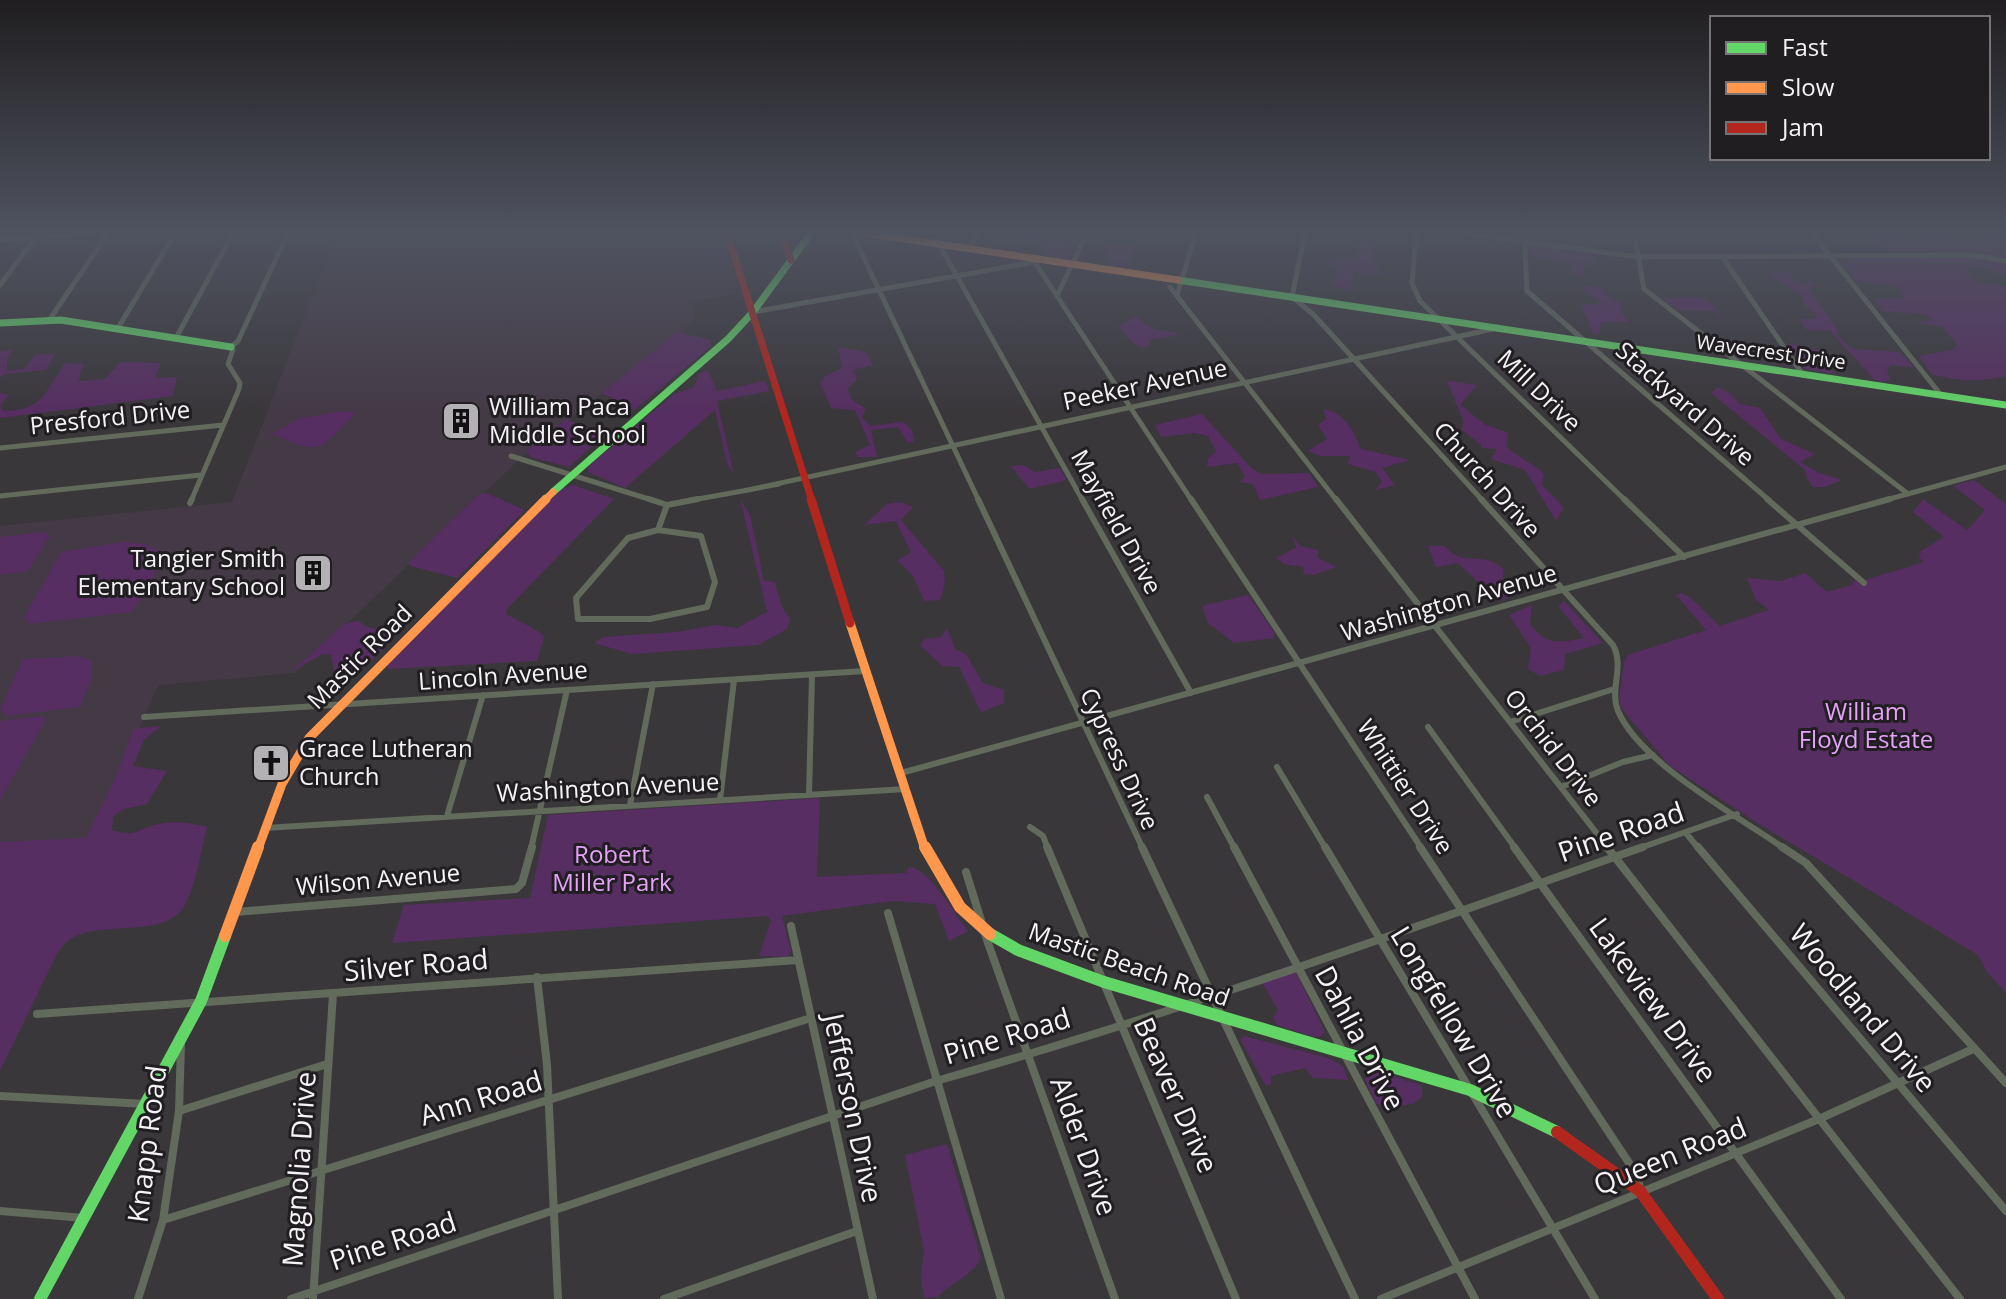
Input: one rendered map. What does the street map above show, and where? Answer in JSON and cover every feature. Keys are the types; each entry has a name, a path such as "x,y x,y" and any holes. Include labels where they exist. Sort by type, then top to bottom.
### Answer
{"street":[{"path":"50,319 67,294"},
{"path":"118,328 139,294"},
{"path":"176,338 200,294"},
{"path":"0,323 50,319 231,347 238,341 260,294"},
{"name":"Mastic Road","path":"40,1299 201,1001 282,784 299,752 339,704 569,476 703,364 753,312 766,294"},
{"path":"753,312 857,294"},
{"name":"Cypress Drive","path":"879,294 954,446 1082,724 1355,1299"},
{"name":"Mayfield Drive","path":"968,294 1191,693"},
{"name":"Wavecrest Drive","path":"1270,294 2006,405"},
{"name":"Mill Drive","path":"1416,294 1439,320 1684,557"},
{"name":"Stackyard Drive","path":"1530,294 1864,583"},
{"path":"1650,294 1908,494"},
{"path":"1747,294 1803,375"},
{"path":"1861,294 1941,395"},
{"name":"Orchid Drive","path":"1177,295 1960,1299"},
{"path":"746,296 763,298"},
{"name":"Mastic Beach Road","path":"746,296 865,671 935,870 955,901 983,930 1040,960 1104,982 1498,1100 1565,1135 1640,1191"},
{"name":"Whittier Drive","path":"1057,296 1637,1175 1640,1191 1668,1225 1718,1299"},
{"name":"Church Drive","path":"1292,297 1313,314 1613,645 1620,658 1614,689 1622,718 1653,755 1806,863 2006,1083"},
{"name":"Peeker Avenue","path":"667,505 779,484 1493,329"},
{"path":"732,335 747,331 759,336"},
{"path":"190,503 240,383 228,364 233,350 231,347"},
{"name":"Presford Drive","path":"0,448 223,425"},
{"path":"511,456 667,505 658,530"},
{"name":"Washington Avenue","path":"901,773 2006,467"},
{"path":"0,496 201,475"},
{"path":"658,530 701,536 715,582 707,607 650,619 578,619 576,598 608,558 628,538 658,530"},
{"name":"Lincoln Avenue","path":"144,717 865,671"},
{"path":"809,795 812,675"},
{"path":"720,800 734,680"},
{"path":"630,805 653,684"},
{"path":"1510,722 1614,689"},
{"path":"542,810 567,690"},
{"path":"447,816 483,695"},
{"name":"Lakeview Drive","path":"1428,727 1841,1299"},
{"path":"1561,787 1623,762 1653,755"},
{"name":"Longfellow Drive","path":"1277,767 1595,1299"},
{"name":"Washington Avenue","path":"265,828 906,789"},
{"name":"Dahlia Drive","path":"1207,797 1475,1299"},
{"name":"Wilson Avenue","path":"236,912 516,889 522,883 542,810"},
{"name":"Pine Road","path":"291,1299 313,1295 936,1081 1028,1055 1119,1022 1379,939 1737,814"},
{"name":"Beaver Drive","path":"1030,827 1043,836 1119,1022 1194,1191 1236,1299"},
{"name":"Woodland Drive","path":"1686,833 2006,1211"},
{"name":"Alder Drive","path":"966,872 983,930 1115,1299"},
{"path":"888,913 1001,1299"},
{"name":"Jefferson Drive","path":"791,926 873,1299"},
{"name":"Silver Road","path":"37,1014 798,960"},
{"path":"537,977 549,1100 558,1299"},
{"name":"Magnolia Drive","path":"313,1295 333,994"},
{"name":"Ann Road","path":"163,1220 811,1018"},
{"name":"Knapp Road","path":"138,1299 163,1220 179,1111 181,1039"},
{"name":"Queen Road","path":"1381,1299 1819,1119 1973,1049"},
{"path":"179,1111 327,1064"},
{"path":"0,1096 146,1104"},
{"path":"0,1211 84,1218"},
{"path":"664,1299 857,1231"}],"shaded area":[{"path":"313,294 736,294 694,301 695,320 522,457 295,673 158,685 86,854 0,846 0,526 232,502"}],"green space":[{"path":"1588,294 1606,294 1611,300 1619,301 1622,313 1630,322 1601,322 1600,333 1594,335 1581,305 1599,304 1599,300"},
{"path":"1797,294 1812,294 1838,331 1836,334 1852,349 1900,352 1914,367 1890,365 1887,372 1891,379 1884,382 1875,380 1830,331 1806,330 1799,319 1815,319 1818,316 1803,303"},
{"path":"1901,294 2006,294 2006,376 1968,380 1931,374 1919,356 1952,350 1957,345 1942,326 1913,323 1932,320 1925,314 1883,311 1874,299 1904,298"},
{"path":"1661,298 1707,300 1727,325 1715,311 1678,310"},
{"path":"1137,316 1151,327 1182,334 1150,340 1150,346 1140,346 1132,342 1118,326"},
{"path":"677,332 711,340 710,347 634,410 602,393"},
{"path":"1787,345 1816,349 1835,374 1805,369"},
{"path":"838,347 866,352 873,365 853,370 857,379 848,389 851,399 866,409 862,417 870,426 903,422 912,430 914,441 908,443 898,427 871,430 877,457 858,457 855,452 870,445 855,410 831,408 820,384 824,377 842,368"},
{"path":"13,350 7,359 7,371 24,369 35,355 55,354 46,370 5,374 0,378 0,351"},
{"path":"121,362 161,363 155,378 177,377 173,396 0,418 0,406 4,411 17,410 35,403 42,398 65,363 84,364 78,381 105,379"},
{"path":"708,370 717,391 765,381 769,391 717,401 734,475 727,463 715,410 625,488 588,472 589,466 674,394 694,387 699,374"},
{"path":"1447,382 1477,385 1460,405 1486,425 1508,433 1506,446 1544,474 1542,485 1564,508 1556,521 1525,470 1491,459 1497,449 1481,448 1462,430 1463,420"},
{"path":"1717,387 1730,393 1739,404 1760,408 1781,439 1815,454 1800,462 1819,473 1843,480 1824,487 1813,487 1805,470 1711,393"},
{"path":"0,393 9,395 0,406"},
{"path":"1323,409 1343,418 1361,449 1410,460 1382,468 1395,485 1375,490 1382,482 1376,472 1348,464 1350,456 1320,456 1308,451 1327,439 1318,425 1326,419"},
{"path":"341,411 356,413 326,443 318,446 301,445 272,434 298,419"},
{"path":"1202,414 1252,469 1262,474 1309,473 1318,487 1260,500 1253,484 1240,482 1245,476 1237,463 1207,467 1208,458 1216,452 1208,436 1194,433 1161,437 1155,425"},
{"path":"566,419 605,435 569,467 530,457 527,450"},
{"path":"1023,465 1035,472 1060,468 1067,480 1029,489 1011,466"},
{"name":"William Floyd Estate","path":"1974,480 2006,504 2006,993 1987,972 1978,955 1759,824 1670,766 1622,709 1619,699 1624,662 1628,655 1706,630 1676,595 1680,593 1690,597 1720,626 1769,610 1756,600 1747,578 1781,581 1805,573 1827,592 1852,585 1855,580 1859,582 1924,562 1919,558 1921,551 1944,537 1913,512 1923,499 1967,530 1985,510 1953,486"},
{"path":"573,485 614,499 507,609 506,614 544,637 537,661 387,669 388,663 561,489"},
{"path":"486,493 523,509 522,513 457,578 410,566 409,562 478,495"},
{"path":"740,499 750,515 764,581 775,582 782,607 790,619 787,629 758,645 632,654 594,643 604,637 677,632 716,625 737,628 767,612"},
{"path":"900,502 913,507 901,520 944,571 945,583 940,600 924,601 913,576 897,560 911,553 896,521 864,525 887,504"},
{"path":"44,532 50,536 28,571 0,575 0,537"},
{"path":"1293,536 1300,546 1318,550 1318,558 1337,567 1313,575 1304,574 1303,567 1284,564 1276,558 1296,548"},
{"path":"123,542 144,544 162,552 150,586 132,612 29,624 24,617 61,552"},
{"path":"1428,546 1445,546 1459,557 1494,562 1504,569 1502,580 1518,594 1498,601 1458,563 1436,567"},
{"path":"1248,595 1274,632 1274,638 1234,643 1208,623 1202,606"},
{"path":"1564,601 1603,643 1565,654 1564,670 1540,676 1528,669 1531,648 1509,615 1532,605 1530,624 1542,636 1560,642 1584,638 1558,606"},
{"path":"358,621 370,628 395,631 393,639 363,669 334,672 331,655 323,654 292,671 344,624"},
{"path":"947,628 956,650 966,654 983,683 1004,690 1004,703 981,712 959,667 942,666 920,645 925,639 941,637"},
{"path":"79,656 92,661 92,678 80,707 7,716 0,710 23,659"},
{"path":"42,716 46,720 0,800 0,721"},
{"path":"161,726 144,740 133,766 167,771 147,804 124,809 113,817 112,830 131,833 174,822 207,827 189,897 176,916 163,922 82,934 65,943 0,1071 0,842 86,838 118,772 133,729"},
{"name":"Robert Miller Park","path":"820,798 817,877 906,873 909,867 925,875 968,931 949,941 935,904 892,901 782,916 791,951 787,957 759,956 771,921 768,916 392,943 404,905 530,898 548,815"},
{"path":"1296,972 1325,1032 1322,1036 1315,1037 1277,1025 1273,1018 1278,1010 1262,982"},
{"path":"1244,1036 1328,1058 1343,1066 1348,1080 1313,1078 1305,1068 1271,1076 1271,1084 1266,1086 1240,1039"},
{"path":"1373,1069 1422,1086 1422,1097 1413,1104 1384,1108 1375,1102 1365,1080"},
{"path":"947,1144 981,1258 973,1270 938,1297 924,1298 921,1276 924,1251 905,1155"}],"traffic: fast":[{"path":"553,492 728,339 766,294"},
{"path":"1268,294 2006,405"},
{"path":"0,323 61,320 231,347"},
{"path":"990,934 1018,950 1104,982 1470,1090 1557,1132"},
{"path":"40,1299 201,1001 225,936"}],"traffic: slow":[{"path":"225,936 282,784 309,738 553,492"},
{"path":"850,623 925,848 960,907 990,934"}],"traffic: jam":[{"path":"746,294 850,623"},
{"path":"1557,1132 1640,1191 1718,1299"}],"place":[{"name":"William Paca Middle School","path":"461,421"},
{"name":"Tangier Smith Elementary School","path":"313,573"},
{"name":"Grace Lutheran Church","path":"271,763"}]}
